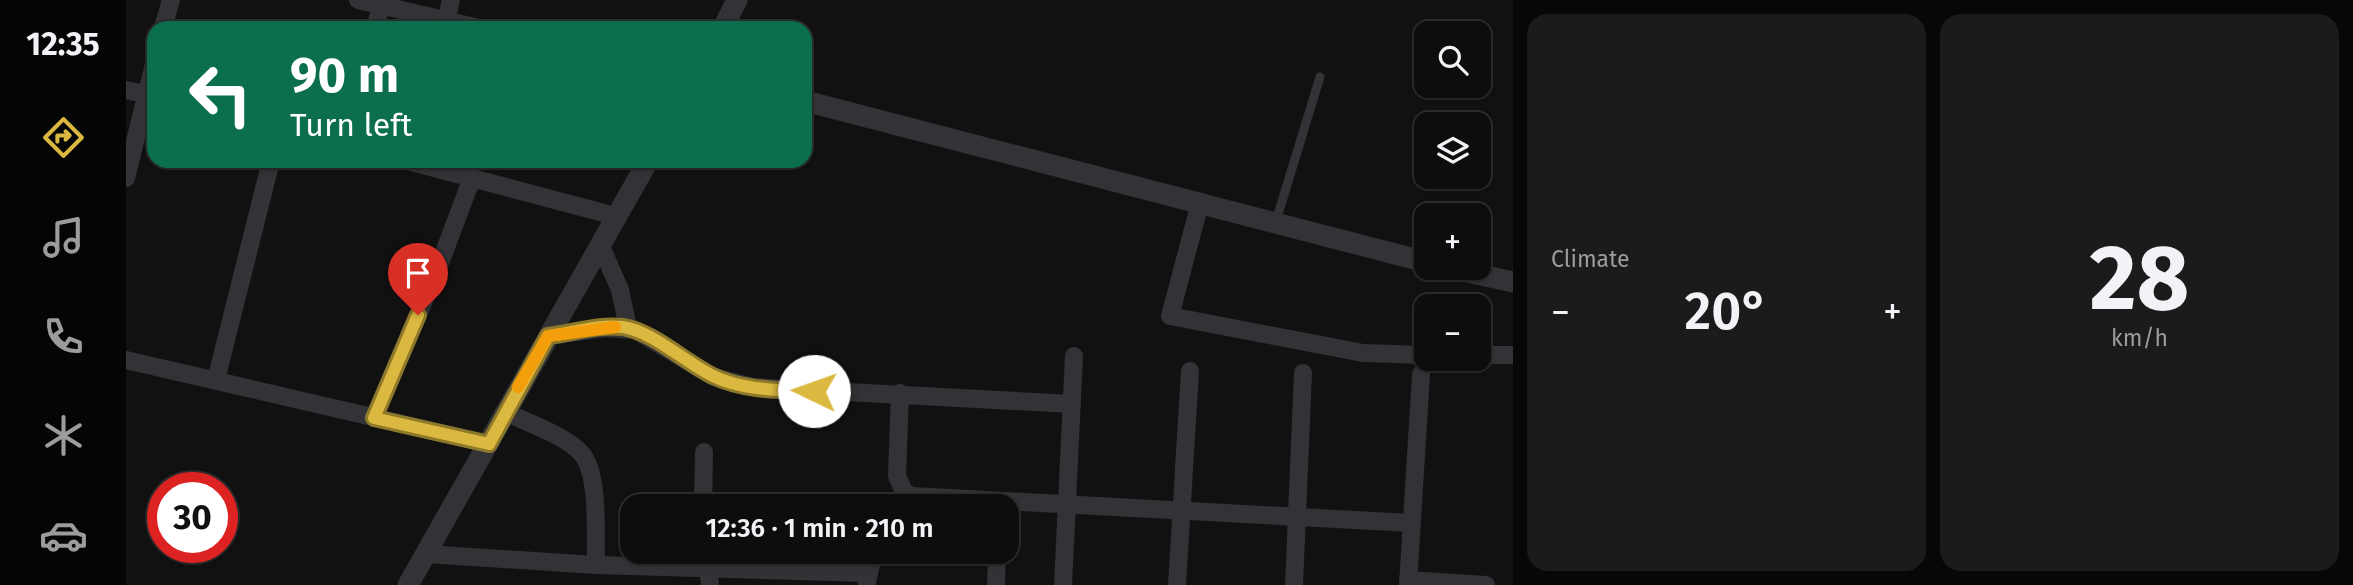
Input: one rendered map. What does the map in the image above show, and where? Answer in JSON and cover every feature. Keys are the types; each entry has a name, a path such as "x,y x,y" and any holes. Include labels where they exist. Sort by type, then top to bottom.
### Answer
{"street":[{"path":"165,21 171,0"},
{"path":"358,0 450,21"},
{"path":"446,20 451,0"},
{"path":"726,21 737,0"},
{"path":"377,21 381,6"},
{"path":"126,89 147,94"},
{"path":"812,103 1414,259"},
{"path":"126,178 147,105"},
{"path":"216,380 269,168"},
{"path":"434,168 615,215"},
{"path":"408,585 644,168"},
{"path":"374,418 440,263 472,178"},
{"path":"1199,203 1170,316 1363,353 1414,355"},
{"path":"600,244 620,290 628,328"},
{"path":"1491,277 1513,282"},
{"path":"548,336 604,328 628,328 646,335 714,377 771,389 900,393 1072,404"},
{"path":"1491,355 1513,355"},
{"path":"1063,585 1074,356"},
{"path":"126,360 489,444"},
{"path":"1177,585 1190,371"},
{"path":"1294,585 1303,373"},
{"path":"1421,374 1408,583 1486,585"},
{"path":"899,494 897,476 900,393"},
{"path":"505,412 571,445 582,454 593,482 596,565"},
{"path":"703,494 704,452"},
{"path":"1019,504 1411,523"},
{"path":"426,554 867,579"},
{"path":"996,585 997,564"}],"lane":[{"path":"1276,222 1320,77"}],"slow traffic":[{"path":"518,387 548,336 615,327"}],"route":[{"path":"418,315 374,418 489,444 548,336 604,328 628,328 646,335 714,377 752,387 814,391"}]}
